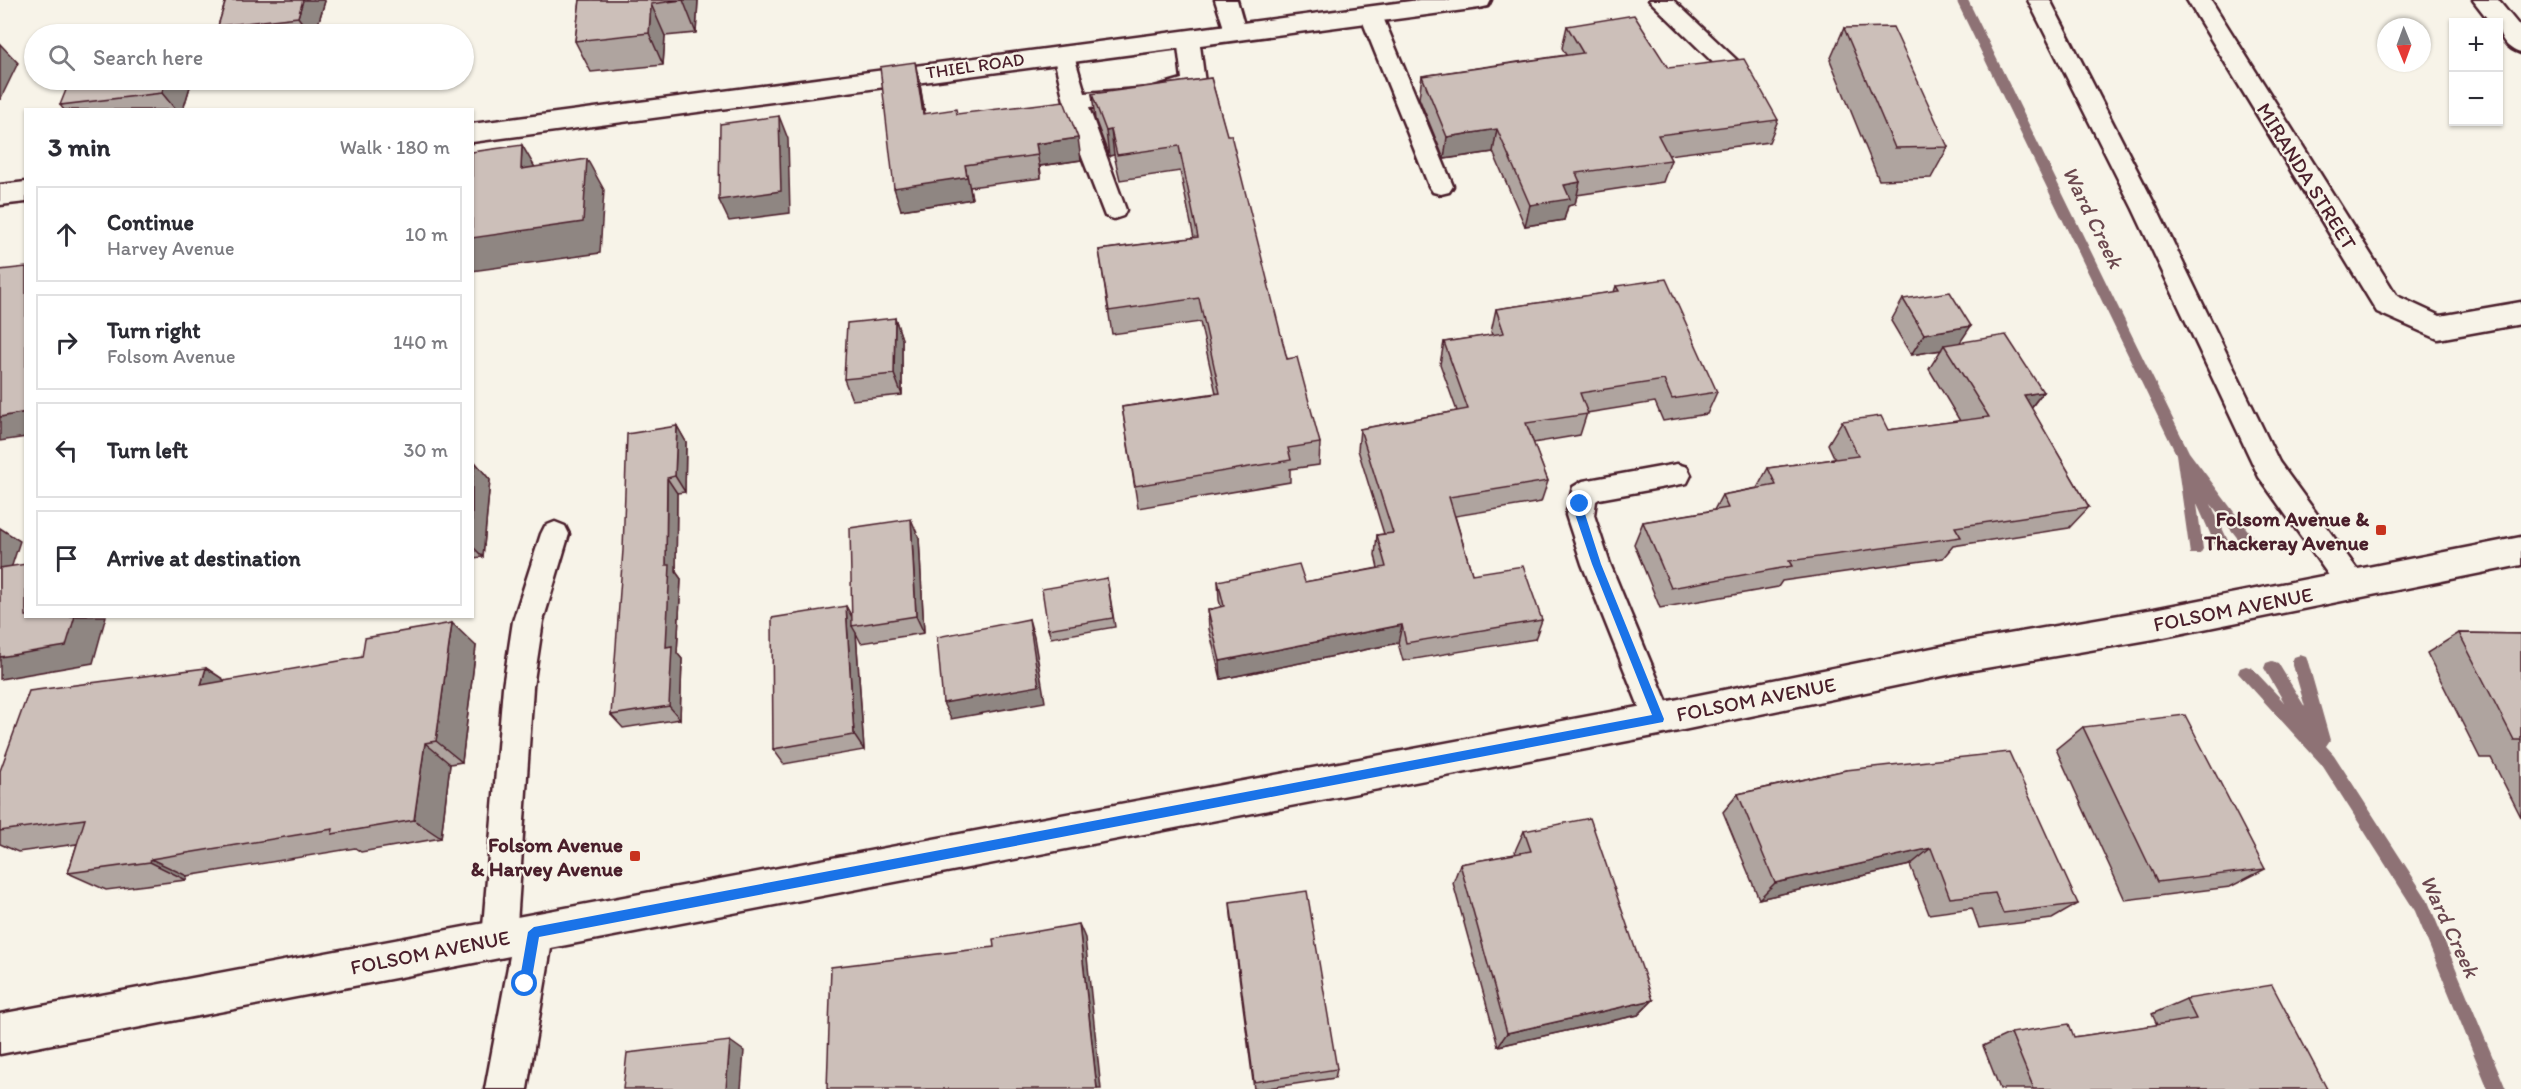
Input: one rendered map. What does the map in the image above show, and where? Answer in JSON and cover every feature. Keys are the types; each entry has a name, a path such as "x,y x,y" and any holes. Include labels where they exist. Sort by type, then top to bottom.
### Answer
{"street":[{"name":"THIEL ROAD","path":"474,133 1479,0"},
{"name":"MIRANDA STREET","path":"2199,0 2387,304 2438,328 2521,313"},
{"path":"2485,0 2521,45"},
{"path":"0,195 24,192"},
{"name":"FOLSOM AVENUE","path":"0,1034 1659,719 1962,657 2154,624 2521,551"},
{"path":"506,1089 517,936"}],"lane":[{"path":"1226,0 1235,32"},
{"path":"1660,0 1734,70"},
{"path":"2039,0 2145,209 2269,469 2352,585"},
{"path":"1371,15 1442,186"},
{"path":"1075,101 1131,99 1174,92 1194,83 1188,38"},
{"path":"1064,54 1082,126 1114,210"},
{"path":"1659,719 1596,564 1580,514 1580,504 1583,495 1593,489 1677,475"},
{"path":"517,936 518,687 528,621 555,534"}],"building":[{"path":"226,0 303,0 298,17 219,24"},
{"path":"580,0 683,0 651,4 649,33 575,41"},
{"path":"1634,15 1668,68 1744,59 1778,120 1658,135 1671,160 1576,173 1580,182 1564,185 1570,199 1530,205 1497,129 1447,137 1422,76 1583,53 1567,26"},
{"path":"1893,27 1948,147 1895,148 1844,28"},
{"path":"915,62 923,114 956,109 957,114 1064,101 1078,138 1036,144 1038,155 965,165 967,177 894,188 880,67"},
{"path":"1211,78 1227,135 1231,135 1287,359 1297,357 1320,443 1288,448 1291,460 1135,486 1122,407 1220,393 1199,298 1109,311 1099,250 1198,237 1179,146 1117,155 1111,130 1106,131 1092,94"},
{"path":"66,90 163,90 162,93 60,105"},
{"path":"779,116 781,191 719,200 720,124"},
{"path":"522,145 521,169 587,159 583,222 474,238 474,152"},
{"path":"24,267 24,412 0,417 0,270"},
{"path":"1666,279 1717,392 1672,399 1664,380 1580,393 1588,414 1526,423 1548,481 1449,497 1472,574 1523,566 1542,620 1406,643 1402,625 1220,661 1208,610 1224,606 1218,581 1299,564 1305,582 1386,567 1377,535 1393,533 1360,429 1468,409 1444,342 1504,333 1496,309 1619,291 1616,286"},
{"path":"1950,292 1971,326 1924,334 1903,299"},
{"path":"895,318 894,374 844,379 847,323"},
{"path":"2006,335 2043,392 2024,395 2089,507 1955,527 1961,537 1789,561 1792,566 1671,588 1643,522 1728,508 1722,495 1776,485 1768,468 1858,456 1842,421 1881,416 1888,430 1989,417 1944,345"},
{"path":"677,426 675,476 667,478 666,565 670,565 666,647 672,646 669,706 611,715 623,550 627,434"},
{"path":"911,519 916,616 852,626 850,528"},
{"path":"24,564 24,618 74,618 66,646 0,657 0,568"},
{"path":"1107,578 1113,618 1048,629 1042,589"},
{"path":"846,606 854,735 773,749 772,618"},
{"path":"1029,619 1039,686 943,703 937,637"},
{"path":"452,623 436,741 425,743 414,820 332,834 333,829 151,859 150,862 68,873 85,819 0,831 0,771 29,691 206,668 201,685 362,657 365,638"},
{"path":"2459,633 2521,634 2521,740 2514,740"},
{"path":"2185,715 2265,869 2157,882 2083,727"},
{"path":"2009,752 2078,904 2003,913 1995,893 1950,898 1931,848 1775,883 1738,794 1846,770"},
{"path":"1590,818 1653,1000 1507,1033 1460,864 1531,851 1524,831"},
{"path":"1307,891 1337,1069 1254,1082 1230,902"},
{"path":"1079,924 1097,1089 827,1089 831,967 994,947 993,939"},
{"path":"2272,985 2327,1089 2034,1089 2011,1033 2069,1024 2074,1037 2196,1019 2186,999"},
{"path":"730,1041 726,1089 623,1089 627,1053"}],"waterway":[{"name":"Ward Creek","path":"1962,0 2183,454 2195,549"},
{"name":"Ward Creek","path":"2184,456 2247,540"},
{"name":"Ward Creek","path":"2192,476 2222,545"},
{"name":"Ward Creek","path":"2300,662 2322,740"},
{"name":"Ward Creek","path":"2272,668 2312,734"},
{"name":"Ward Creek","path":"2246,673 2328,760 2421,905 2497,1089"}],"place":[{"name":"Folsom Avenue & Thackeray Avenue","path":"2381,530"},
{"name":"Folsom Avenue & Harvey Avenue","path":"635,856"}],"route":[{"path":"525,984 534,932 1659,719 1596,564 1580,514 1580,504"}]}
